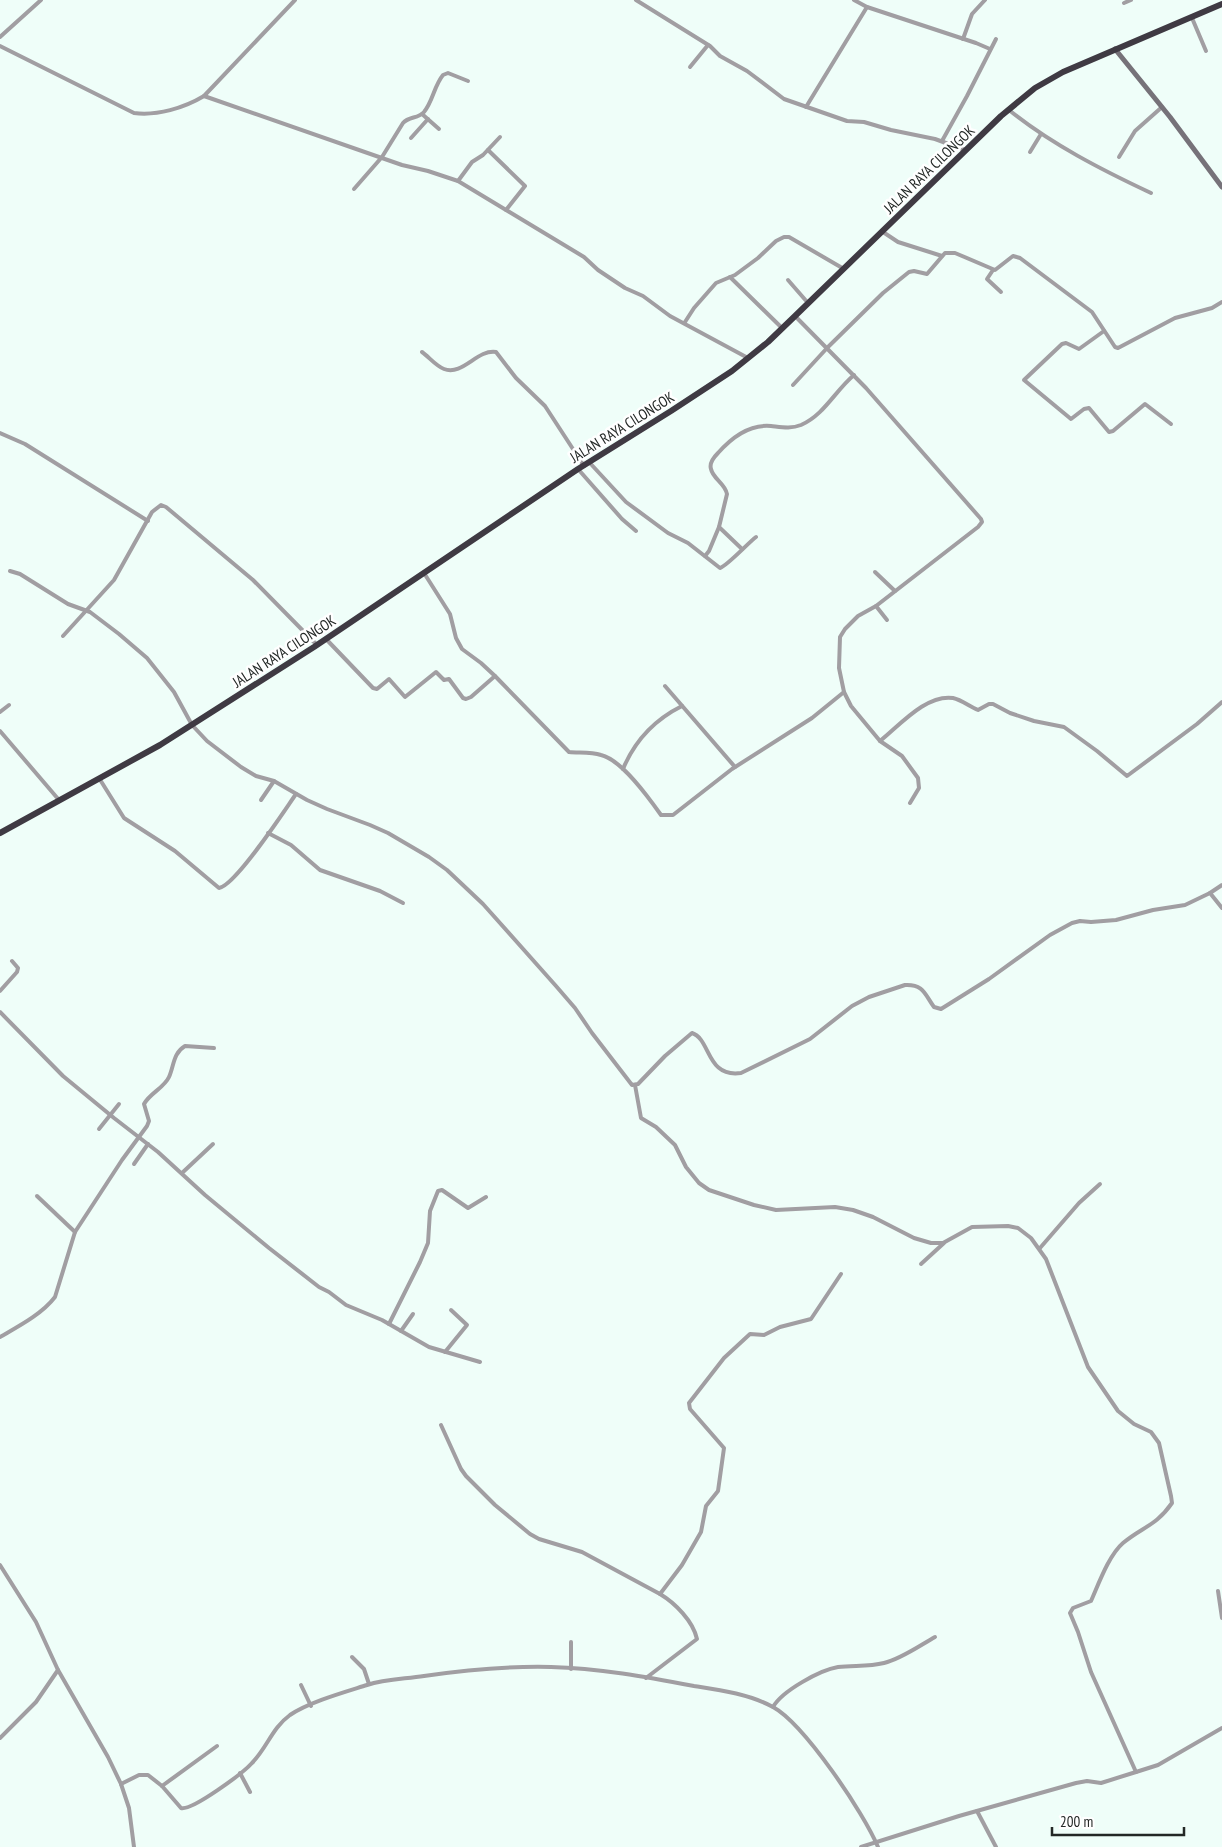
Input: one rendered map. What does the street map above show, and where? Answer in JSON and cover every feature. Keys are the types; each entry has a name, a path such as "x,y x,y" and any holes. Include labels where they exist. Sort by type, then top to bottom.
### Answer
{"highway":[{"name":"JALAN RAYA CILONGOK","path":"0,833 160,745 192,725 317,645 748,358 795,316 1022,97 1049,80 1115,49 1222,4"}],"street":[{"path":"0,38 41,0"},
{"path":"0,46 134,113 147,115 196,101 204,96 295,0"},
{"path":"636,0 708,45 720,56 746,71 784,99 847,122 864,122 942,141 966,150"},
{"path":"854,0 867,7 990,49"},
{"path":"963,39 972,14 985,0"},
{"path":"1124,3 1132,0"},
{"path":"806,107 867,7"},
{"path":"1192,18 1206,52"},
{"path":"942,141 996,39"},
{"path":"690,67 708,45"},
{"path":"1115,49 1162,107 1222,187"},
{"path":"354,189 382,157 406,119 422,114 427,108 440,78 445,73 468,81"},
{"path":"204,96 402,165 458,181 584,257 598,270 625,288 643,296 670,316 685,322 748,358"},
{"path":"1119,157 1135,130 1162,107"},
{"path":"1009,110 1041,134 1151,193"},
{"path":"422,114 439,129"},
{"path":"411,138 428,119"},
{"path":"1030,152 1041,134"},
{"path":"458,181 472,162 482,157 500,138"},
{"path":"488,150 525,186 506,210"},
{"path":"883,232 898,242 942,256"},
{"path":"685,322 694,308 716,283 747,266 776,241 784,237 789,237 844,269"},
{"path":"793,385 883,293 911,271 927,274 945,253 955,253 993,270 997,270 1013,256 1020,258 1092,312 1104,332 1115,347 1118,348 1175,318 1212,308 1222,302"},
{"path":"993,270 988,279 1001,292"},
{"path":"730,277 782,328"},
{"path":"788,280 808,303"},
{"path":"795,316 854,375 982,522 978,528 876,606 858,616 844,629 840,637 838,659 844,692 851,706 880,741 902,756 918,778 919,788 910,802"},
{"path":"1104,332 1079,349 1066,343 1062,344 1024,380 1071,419 1084,409 1089,408 1109,432 1113,431 1146,404 1171,424"},
{"path":"422,352 442,368 452,370 466,364 475,357 495,352 514,376 545,406 584,466 622,519 636,531"},
{"path":"705,556 719,528 727,491 710,469 713,459 722,448 747,429 768,425 788,428 804,424 831,402 854,375"},
{"path":"0,433 25,444 148,521"},
{"path":"584,466 660,528 688,542 719,568 722,568 756,537"},
{"path":"63,636 88,611 114,580 157,506 163,505 254,580 317,645"},
{"path":"719,528 742,549"},
{"path":"10,571 20,574 68,604 88,611 120,634 147,658 174,692 192,725 207,740 242,767 256,776 274,781 327,809 370,824 388,833 429,857 452,874 483,904 556,986 575,1008 624,1076 630,1083 635,1085"},
{"path":"875,572 895,591"},
{"path":"424,573 450,614 456,638 462,649 495,676 569,752 601,755 623,769 661,815 673,816 735,767 812,718 844,692"},
{"path":"876,606 887,620"},
{"path":"326,638 373,688 377,689 389,679 405,697 436,672 444,680 449,679 463,698 466,699 471,697 495,676"},
{"path":"666,686 735,767"},
{"path":"880,741 910,716 929,703 939,699 955,699 978,710 993,704 1028,720 1064,728 1097,751 1126,776 1198,724 1222,702"},
{"path":"0,712 9,705"},
{"path":"623,769 629,754 646,731 663,716 682,706"},
{"path":"0,731 59,800"},
{"path":"98,778 124,818 175,851 219,888 225,887 229,883 296,794"},
{"path":"261,800 274,781"},
{"path":"268,833 291,845 320,870 380,891 403,903"},
{"path":"635,1085 692,1033 697,1035 723,1072 732,1075 741,1074 810,1039 852,1006 868,997 910,985 924,990 934,1007 941,1009 989,979 1050,935 1072,923 1116,920 1153,910 1185,905 1222,885"},
{"path":"1210,893 1222,908"},
{"path":"0,991 17,972 18,968 12,961"},
{"path":"0,1012 62,1076 148,1144 269,1248 319,1287 346,1305 389,1324 429,1347 480,1362"},
{"path":"0,1337 21,1325 50,1304 56,1297 75,1232 122,1160 146,1129 149,1121 144,1104 168,1079 179,1050 185,1046 214,1048"},
{"path":"635,1085 640,1118 656,1127 675,1145 686,1167 699,1183 709,1190 776,1210 835,1207 853,1210 873,1217 914,1238 931,1243 946,1242"},
{"path":"99,1129 120,1104"},
{"path":"134,1164 148,1144"},
{"path":"182,1173 212,1144"},
{"path":"1040,1248 1080,1203 1100,1184"},
{"path":"389,1324 428,1243 430,1211 438,1191 442,1190 468,1208 486,1197"},
{"path":"38,1196 75,1232"},
{"path":"921,1264 946,1242 972,1227 1008,1226 1023,1231 1040,1248 1046,1259 1088,1367 1118,1411 1134,1424 1151,1432 1160,1443 1172,1503 1155,1523 1121,1544 1108,1564 1091,1601 1073,1608 1070,1613 1091,1672 1136,1772"},
{"path":"660,1594 693,1548 701,1532 706,1506 717,1493 720,1484 724,1448 690,1410 689,1403 720,1364 750,1334 764,1335 780,1327 811,1319 841,1274"},
{"path":"445,1352 467,1324 452,1310"},
{"path":"401,1331 413,1314"},
{"path":"441,1425 466,1476 500,1510 530,1534 539,1540 582,1552 660,1594 678,1608 697,1638 695,1642 646,1678"},
{"path":"0,1565 36,1622 58,1670 122,1784 129,1808 134,1847"},
{"path":"1218,1591 1222,1618"},
{"path":"773,1706 779,1698 822,1672 835,1667 867,1666 884,1663 935,1637"},
{"path":"570,1669 571,1642"},
{"path":"352,1657 364,1669 369,1684"},
{"path":"122,1784 144,1774 154,1777 178,1806 184,1809 196,1805 240,1773 252,1763 280,1724 291,1714 311,1706 369,1684 462,1671 551,1667 646,1678 728,1692 773,1706 786,1715 809,1741 855,1806 877,1845"},
{"path":"0,1738 36,1702 58,1670"},
{"path":"301,1684 311,1706"},
{"path":"861,1847 877,1845 977,1811 1076,1783 1086,1781 1101,1783 1158,1765 1222,1728"},
{"path":"162,1786 217,1746"},
{"path":"240,1773 250,1792"},
{"path":"977,1811 996,1847"}]}
